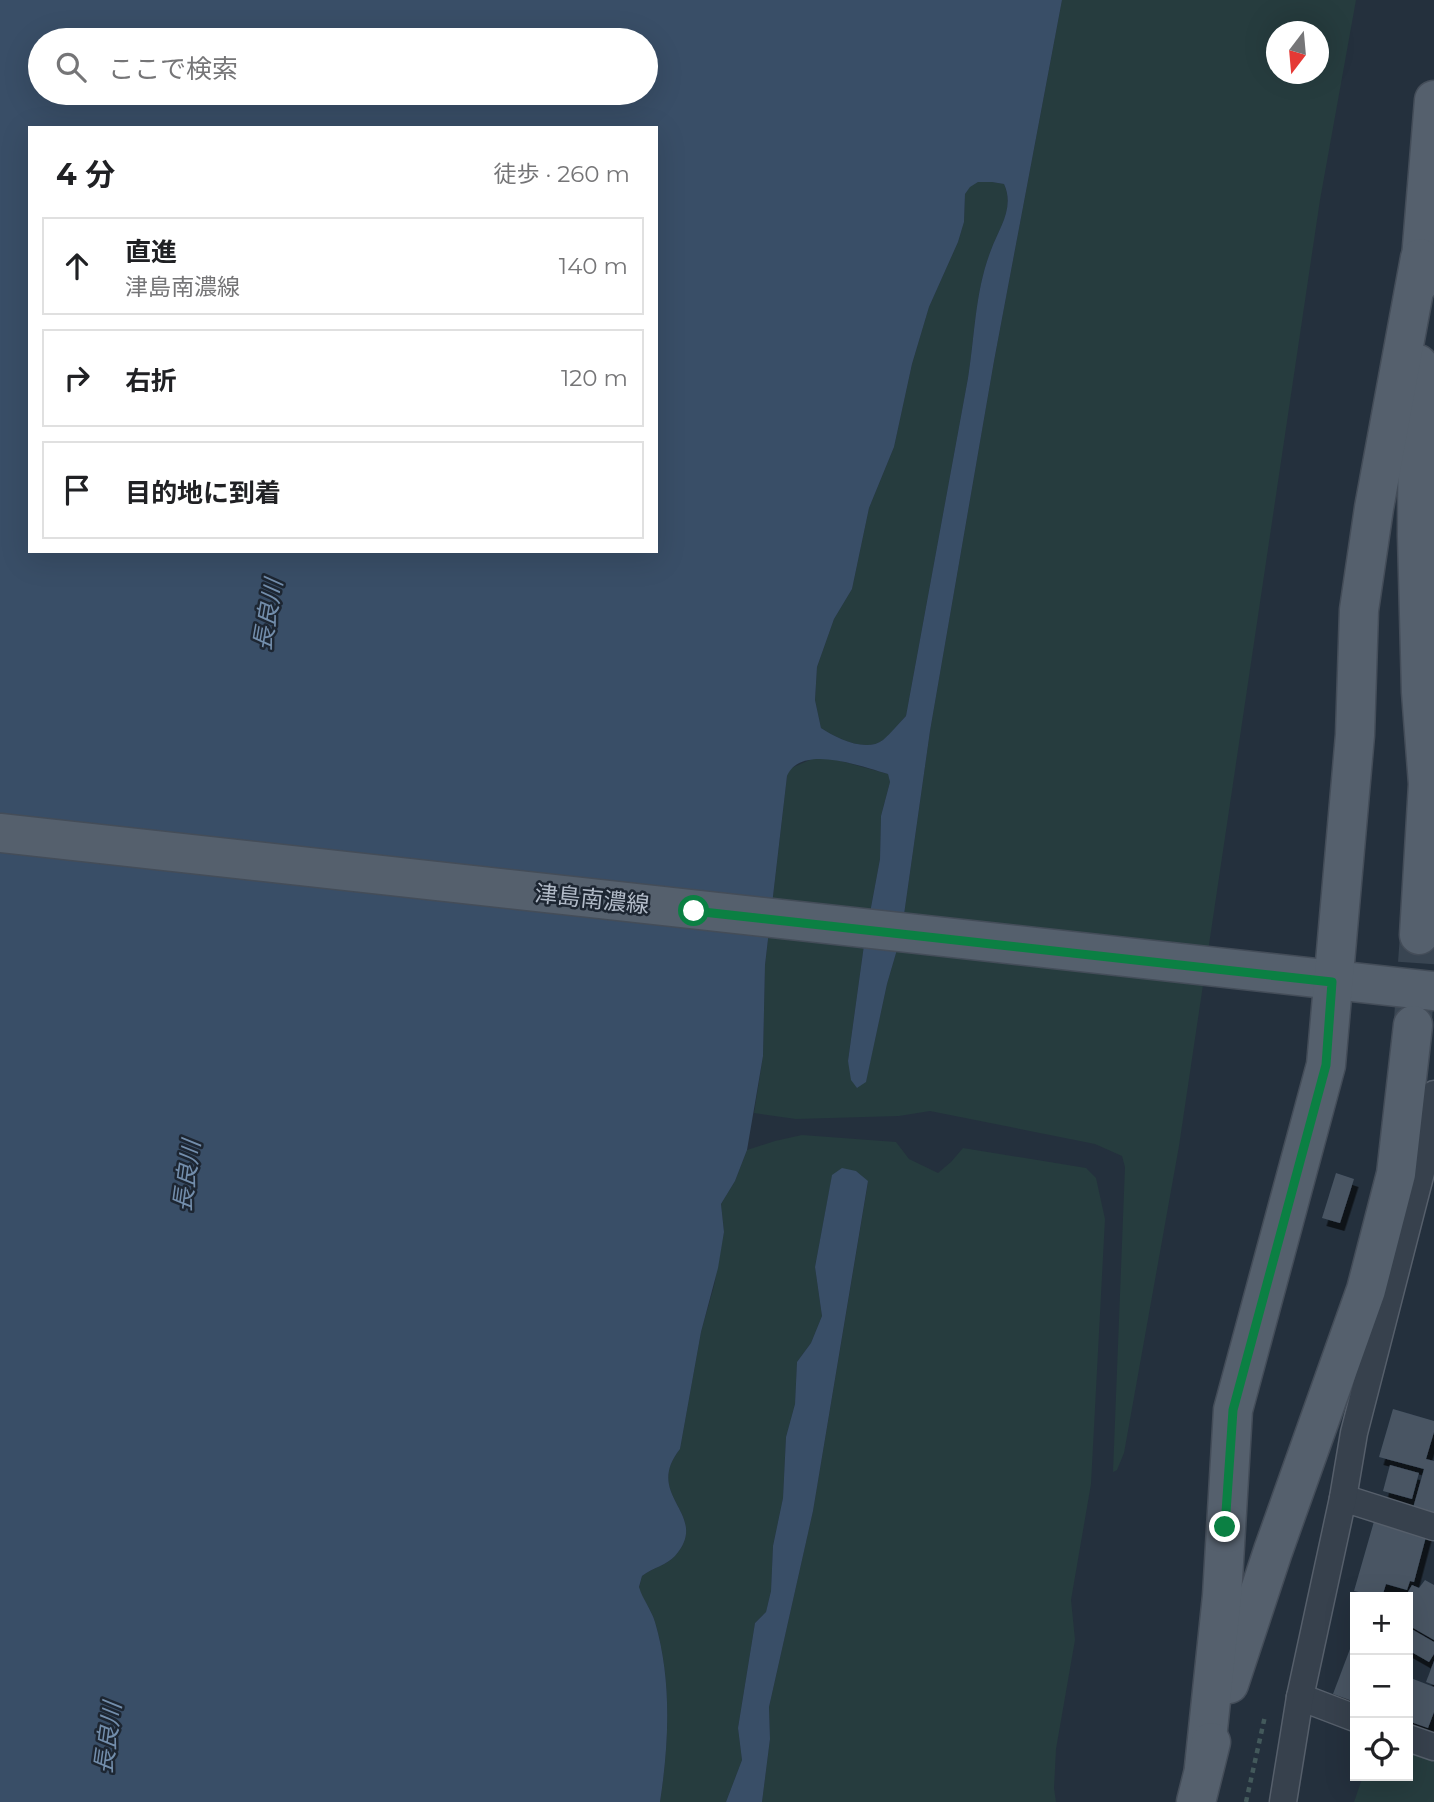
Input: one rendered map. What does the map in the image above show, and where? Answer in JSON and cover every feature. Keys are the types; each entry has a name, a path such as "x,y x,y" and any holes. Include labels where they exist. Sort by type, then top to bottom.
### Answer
{"main road":[{"path":"1419,935 1428,784 1421,692 1417,536 1420,258 1434,100"},
{"path":"1200,1784 1222,1596 1233,1410 1326,1065 1355,735 1359,610 1374,508 1420,258"},
{"name":"津島南濃線","path":"0,833 1332,982 1434,991"},
{"path":"1200,1784 1273,1551 1366,1290 1396,1174 1413,1025"}],"street":[{"path":"1283,1802 1300,1697 1357,1420 1426,1153 1434,1094"},
{"path":"1343,1498 1434,1527"},
{"path":"1300,1697 1350,1716"},
{"path":"1413,1740 1434,1747"}],"green space":[{"path":"1062,0 1356,0 1320,200 1179,1146 1124,1453 1117,1470 1113,1472 1125,1167 1122,1156 1095,1144 930,1111 899,1116 796,1119 754,1113 763,1056 765,965 789,769 812,759 830,758 888,774 890,782 881,816 880,859 864,945 848,1061 857,1088 866,1081 887,984 901,936 930,731 994,361"},
{"path":"978,182 1004,184 1007,210 982,281 968,378 906,716 883,740 876,744 860,745 843,740 821,728 815,700 817,667 834,619 852,589 869,508 894,447 912,364 929,307 958,242 964,222 965,194 970,186"},
{"path":"802,1135 896,1142 909,1159 938,1173 963,1148 1086,1168 1096,1178 1105,1219 1091,1484 1071,1600 1075,1640 1056,1749 1056,1802 762,1802 770,1739 769,1707 813,1511 868,1182 856,1171 832,1176 815,1267 822,1316 811,1343 797,1362 795,1404 786,1437 783,1498 773,1546 771,1591 766,1612 755,1623 738,1728 742,1760 726,1802 660,1802 667,1734 664,1666 655,1622 639,1588 642,1576 672,1559 684,1541 686,1528 683,1516 671,1493 668,1480 670,1466 680,1449 701,1332 714,1286 724,1232 721,1204 735,1181 747,1150"},
{"path":"1413,1749 1434,1757 1434,1802 1354,1802 1361,1781 1413,1781"}],"water":[{"name":"長良川","path":"0,0 1062,0 994,361 930,731 901,936 887,984 866,1082 857,1088 851,1080 848,1061 864,945 880,859 881,816 890,782 888,774 849,763 819,759 794,766 787,776 765,965 763,1056 747,1150 735,1181 721,1204 724,1232 718,1268 701,1332 680,1449 670,1466 668,1480 671,1493 683,1516 686,1528 684,1541 672,1559 642,1576 639,1587 655,1622 664,1666 667,1734 660,1802 0,1802","holes":["978,182 1004,184 1007,210 982,281 968,378 906,716 883,740 876,744 860,745 843,740 821,728 815,700 817,667 834,619 852,589 869,508 894,447 912,364 929,307 958,242 964,222 965,194"]},
{"path":"842,1168 856,1171 868,1181 813,1511 769,1707 770,1739 762,1802 726,1802 742,1760 738,1728 755,1623 766,1612 771,1591 773,1546 783,1498 786,1437 795,1404 797,1362 811,1343 822,1316 815,1267 832,1175"}],"building":[{"path":"1336,1173 1354,1179 1340,1223 1322,1218"},
{"path":"1393,1409 1434,1421 1434,1432 1426,1459 1434,1461 1434,1514 1413,1508 1424,1469 1379,1457"},
{"path":"1390,1465 1419,1473 1412,1499 1383,1491"},
{"path":"1375,1518 1427,1533 1414,1582 1410,1581 1407,1590 1386,1584 1384,1592 1354,1591"},
{"path":"1425,1580 1434,1585 1434,1640 1413,1628 1413,1592 1408,1592 1412,1585 1419,1588"},
{"path":"1413,1630 1434,1642 1434,1654 1429,1662 1413,1653"},
{"path":"1350,1649 1350,1700 1333,1694"},
{"path":"1434,1661 1434,1685 1426,1682"},
{"path":"1413,1679 1434,1687 1434,1712 1428,1728 1413,1723"}],"tunnel":[{"path":"1413,1020 1419,935"}],"route":[{"path":"694,911 1332,982 1326,1065 1233,1410 1225,1527"}]}
